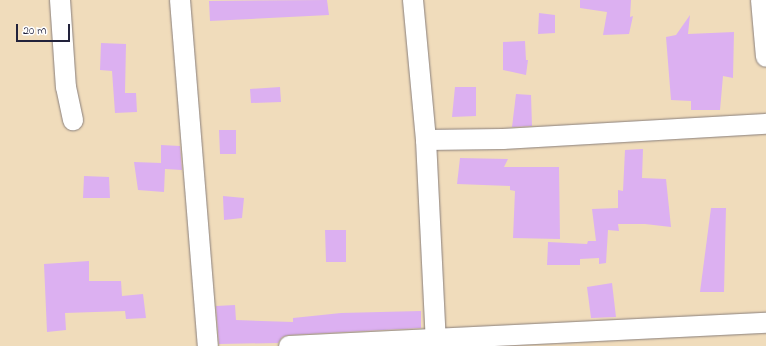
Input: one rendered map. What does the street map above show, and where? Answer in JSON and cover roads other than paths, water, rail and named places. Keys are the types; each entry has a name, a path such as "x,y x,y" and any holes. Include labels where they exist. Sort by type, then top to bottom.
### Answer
{"street":[{"path":"60,0 66,87 73,120"},
{"path":"180,0 208,346"},
{"path":"413,0 426,140 436,343"},
{"path":"761,0 766,57"},
{"path":"426,140 503,139 766,124"},
{"path":"289,346 436,343 766,324"}]}
